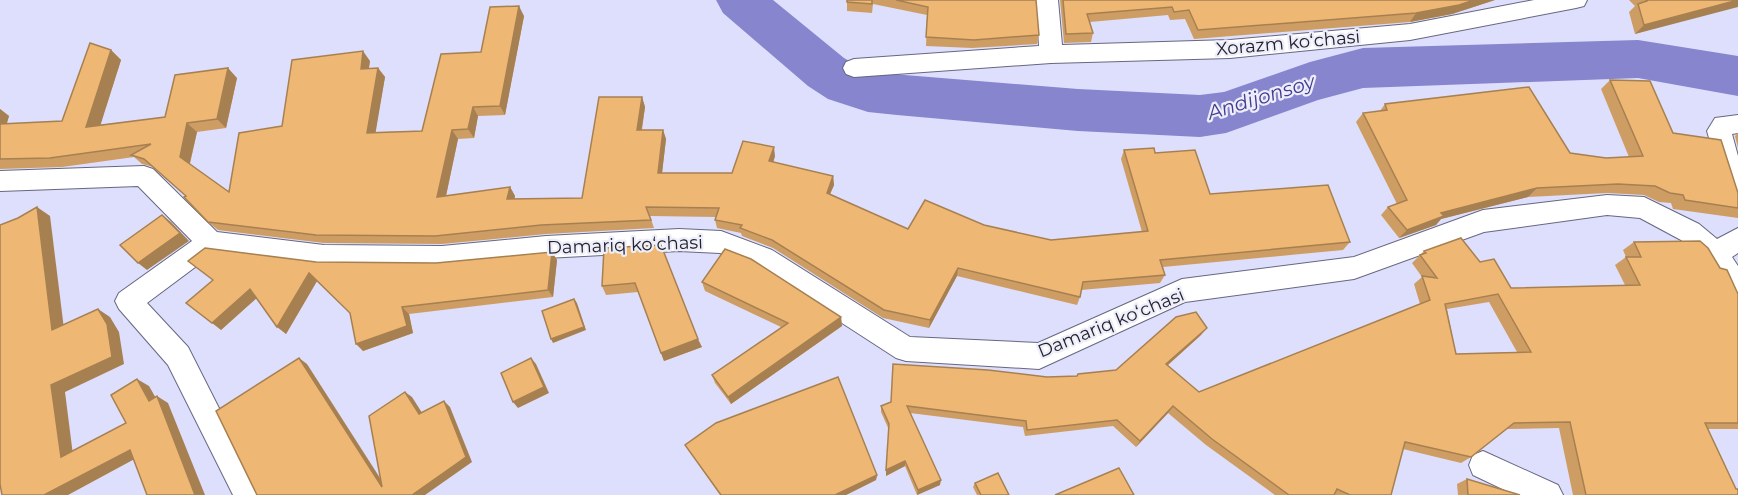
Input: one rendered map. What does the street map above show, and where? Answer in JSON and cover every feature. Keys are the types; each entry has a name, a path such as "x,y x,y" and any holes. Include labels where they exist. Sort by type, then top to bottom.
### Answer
{"street":[{"path":"1047,0 1051,54"},
{"name":"Xorazm koʻchasi","path":"854,68 1051,54 1230,49 1410,32 1576,0"},
{"path":"1738,124 1723,125 1719,131 1738,198"},
{"path":"0,181 144,176 210,242 128,301 178,356 248,495"},
{"name":"Damariq koʻchasi","path":"210,242 324,256 442,257 546,247 679,240 721,242 763,258 906,349 1039,356 1182,291 1354,268 1483,221 1607,205 1644,208 1690,232 1716,254 1733,281 1738,298"},
{"path":"1716,254 1738,239"},
{"path":"1483,465 1548,495"}],"building":[{"path":"847,0 872,0 872,4 847,2"},
{"path":"896,0 1036,0 1039,35 974,40 926,37 928,7"},
{"path":"1063,0 1474,0 1416,13 1198,30 1189,10 1174,12 1172,7 1087,14 1093,33 1066,34"},
{"path":"1646,0 1738,0 1644,25 1638,4"},
{"path":"519,6 500,106 473,107 468,129 452,130 437,197 510,187 507,199 582,198 599,97 642,97 637,130 663,130 658,173 732,173 743,141 774,147 769,161 833,176 827,193 908,229 925,200 984,225 1051,240 1148,231 1124,150 1154,148 1155,153 1195,150 1210,194 1328,185 1350,242 1160,260 1165,275 1083,282 1080,297 958,268 930,320 884,310 772,240 740,228 742,225 715,220 719,208 646,207 651,220 541,225 435,236 316,235 208,222 184,197 186,196 144,159 131,155 151,144 50,158 0,159 0,124 62,121 90,43 111,50 86,127 165,117 175,75 228,68 217,119 187,123 180,157 229,192 239,133 282,126 292,60 363,51 361,69 378,68 367,133 422,131 441,54 481,52 490,7"},
{"path":"1610,80 1650,81 1673,133 1721,140 1738,193 1738,208 1685,200 1683,195 1670,193 1655,186 1618,184 1537,188 1441,213 1444,216 1407,230 1388,207 1407,200 1363,113 1387,110 1385,104 1529,87 1570,153 1606,158 1643,156"},
{"path":"37,207 52,330 98,309 107,324 112,357 51,385 61,457 126,423 111,395 137,379 149,401 157,396 195,495 147,495 130,450 44,495 2,495 0,484 0,225"},
{"path":"162,215 180,233 138,263 120,245"},
{"path":"1461,238 1480,262 1494,259 1511,288 1640,285 1626,257 1641,257 1634,242 1700,241 1708,248 1720,268 1727,270 1738,294 1738,423 1705,423 1738,489 1738,495 1586,495 1570,422 1514,423 1471,457 1405,442 1391,495 1350,495 1337,489 1334,495 1289,495 1212,439 1173,406 1140,441 1117,420 1027,430 1026,421 907,406 941,480 918,490 905,461 886,470 889,424 881,406 891,402 893,364 988,370 1047,377 1077,376 1078,374 1116,370 1176,317 1196,312 1207,328 1166,364 1199,392 1430,300 1422,276 1437,278 1420,255 1426,253 1424,251","holes":["1498,294 1531,352 1456,354 1445,304"]},
{"path":"661,245 698,339 661,353 635,283 602,286 604,248"},
{"path":"205,248 316,262 436,263 552,252 548,290 402,307 407,326 356,344 350,313 309,273 277,327 250,289 212,323 186,303 213,280 188,261"},
{"path":"725,249 751,259 841,317 728,397 712,375 788,323 702,282"},
{"path":"574,299 584,327 551,339 542,311"},
{"path":"299,358 382,487 369,416 405,392 419,414 444,401 466,457 412,495 257,495 216,411"},
{"path":"531,358 544,387 513,402 501,373"},
{"path":"838,377 877,475 835,495 721,495 685,445 716,423"},
{"path":"1119,468 1134,495 1055,495"},
{"path":"998,473 1009,495 981,495 975,483"},
{"path":"1467,479 1520,495 1468,495"}],"waterway":[{"name":"Andijonsoy","path":"740,0 826,72 846,85 868,92 1078,110 1200,116 1226,112 1310,82 1363,68 1638,59 1738,76"}]}
